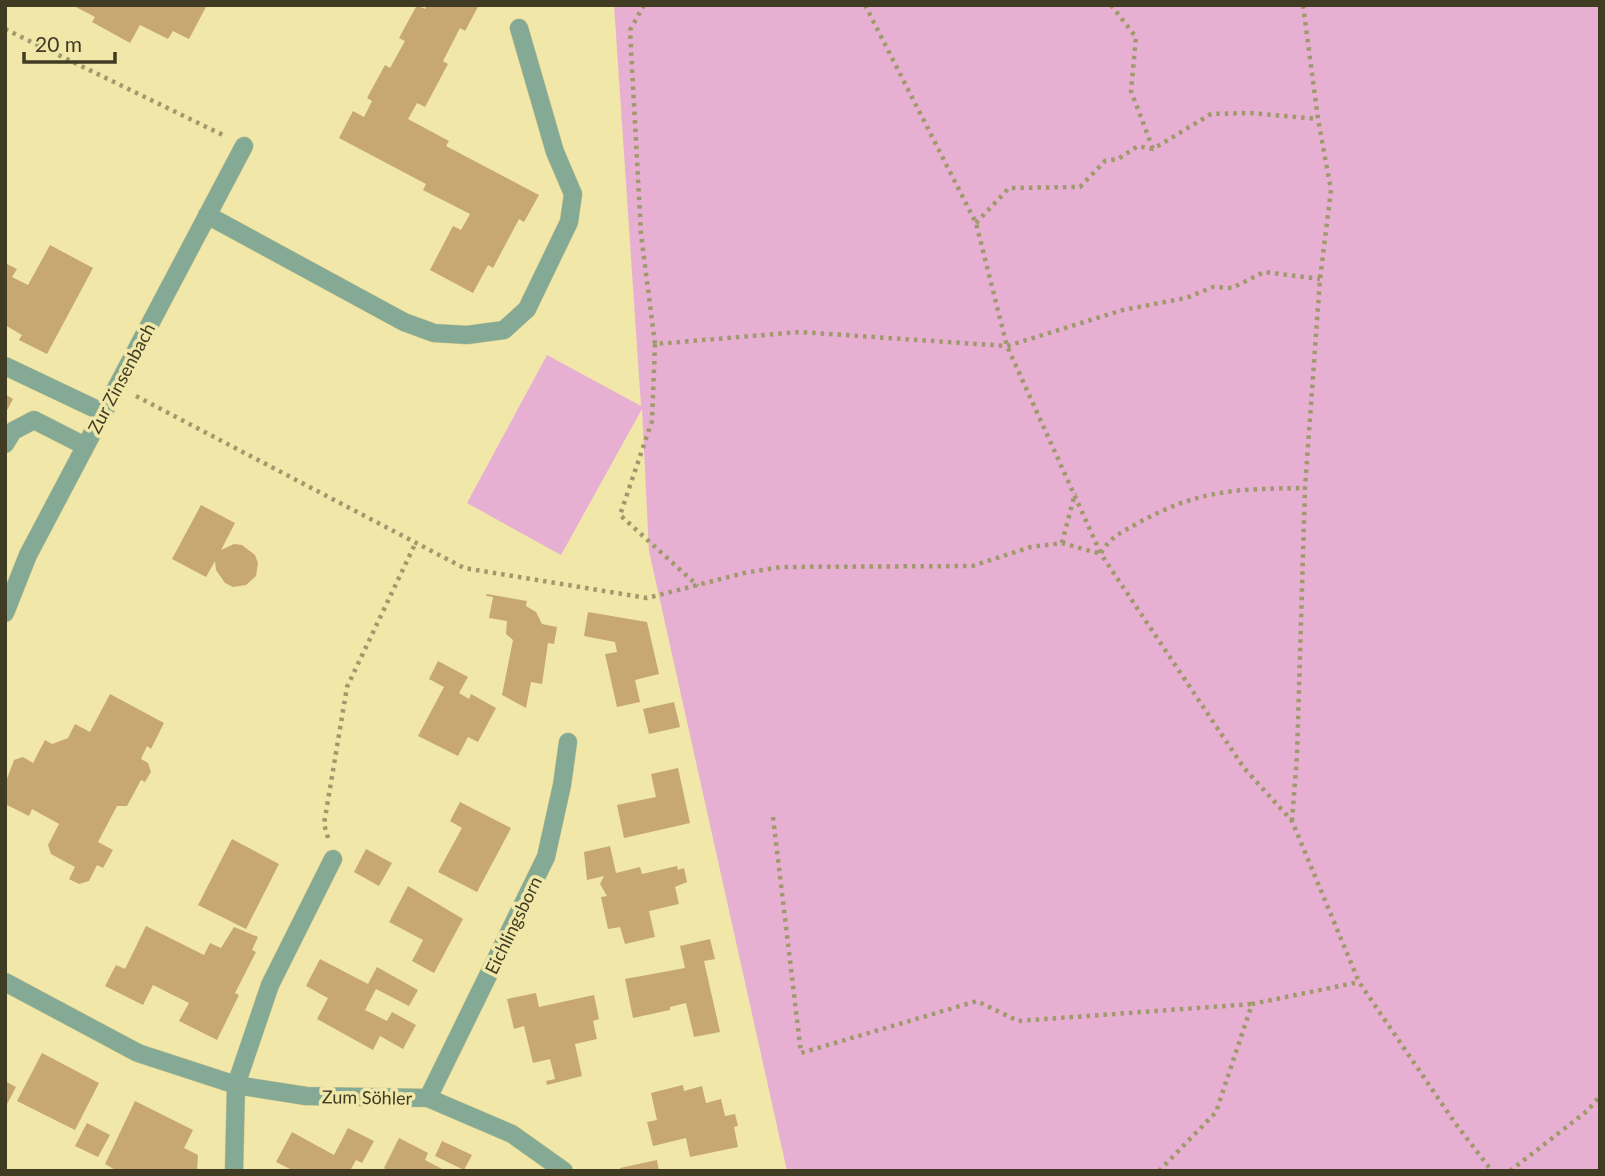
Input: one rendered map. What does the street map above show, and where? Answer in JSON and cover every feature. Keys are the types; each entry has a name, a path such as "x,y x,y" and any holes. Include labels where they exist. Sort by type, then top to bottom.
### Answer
{"street":[{"path":"207,215 404,322 434,333 467,335 504,330 527,309 569,222 573,194 555,152 519,28"},
{"name":"Zur Zinsenbach","path":"5,613 28,555 244,146"},
{"path":"5,366 102,412"},
{"path":"5,444 13,431 34,420 85,446"},
{"name":"Eichlingsborn","path":"428,1098 546,858 568,743"},
{"path":"234,1171 236,1085 270,985 333,859"},
{"name":"Zum Söhler","path":"5,982 138,1053 236,1085 306,1096 428,1098 512,1134 564,1171"}],"path":[{"path":"644,5 631,30 641,234 655,344 652,421 620,515 698,586"},
{"path":"865,5 976,223 1007,346 1101,554 1244,768 1292,821 1359,982 1455,1123 1492,1171"},
{"path":"1111,5 1136,37 1131,91 1153,149"},
{"path":"1292,821 1297,755 1305,488 1320,279 1332,190 1318,119 1303,5"},
{"path":"5,29 244,146"},
{"path":"976,223 1009,188 1080,187 1105,161 1118,159 1138,146 1153,149 1211,114 1250,113 1318,119"},
{"path":"655,344 800,332 1007,346 1123,310 1186,299 1213,287 1232,288 1264,272 1320,279"},
{"path":"117,386 464,568 647,598 744,573 781,567 972,566 1031,547 1062,542 1101,554"},
{"path":"1101,554 1108,540 1175,503 1233,489 1305,488"},
{"path":"1062,542 1075,492"},
{"path":"333,859 324,824 347,687 416,542"},
{"path":"773,817 801,1053 976,1001 1018,1021 1252,1004 1359,982"},
{"path":"1158,1171 1216,1112 1252,1004"},
{"path":"1510,1171 1587,1111 1600,1096"}],"shaded area":[{"path":"614,5 1600,5 1600,1171 787,1171 649,551 642,409 561,555 467,503 547,355 641,406"}],"building":[{"path":"72,5 207,5 189,39 173,31 168,39 140,25 130,43 92,22 95,17"},
{"path":"417,5 425,9 427,5 479,5 465,31 460,28 443,61 448,64 425,107 417,103 408,119 449,141 446,146 539,195 524,222 519,219 493,268 488,265 473,293 430,270 453,226 461,230 470,214 423,190 426,184 339,138 353,111 364,117 372,101 367,98 385,65 390,68 405,41 399,38"},
{"path":"50,245 93,268 47,354 19,340 22,335 5,325 5,263 17,269 12,277 28,285"},
{"path":"5,394 13,399 5,414"},
{"path":"201,505 235,523 221,550 234,544 242,545 255,555 258,563 256,576 246,585 233,587 225,583 216,570 215,561 206,577 172,559"},
{"path":"487,594 527,601 526,606 536,612 542,624 557,627 554,644 548,643 542,684 531,682 526,708 502,695 513,640 506,634 507,621 489,618 493,597 486,596"},
{"path":"588,612 647,622 659,674 635,680 640,702 617,707 605,654 617,652 615,642 584,636"},
{"path":"438,661 468,677 459,693 469,699 471,694 496,708 478,742 468,737 458,756 418,736 444,687 429,679"},
{"path":"110,694 164,723 151,749 147,746 141,759 148,763 151,772 145,782 141,780 127,806 117,806 98,842 113,850 103,868 97,865 89,881 79,884 69,879 75,867 51,854 48,845 59,824 32,809 29,816 5,804 5,784 14,760 23,757 33,763 45,740 52,744 68,738 75,724 90,732"},
{"path":"674,702 680,727 649,734 643,709"},
{"path":"678,768 690,823 624,838 617,805 656,797 651,774"},
{"path":"460,802 511,828 477,892 438,872 462,828 450,821"},
{"path":"232,839 279,864 246,929 198,905"},
{"path":"610,846 616,873 640,867 642,874 677,866 678,870 684,868 687,882 675,887 679,904 649,911 655,937 625,944 620,927 608,929 601,897 607,896 600,884 604,876 587,880 584,852"},
{"path":"366,849 392,863 379,886 354,872"},
{"path":"408,886 463,919 434,973 412,961 423,940 389,922"},
{"path":"146,926 204,955 210,943 221,948 234,927 258,937 252,950 256,952 235,993 239,995 217,1040 179,1021 189,1003 153,985 143,1005 105,986 116,965 125,969"},
{"path":"710,939 715,959 704,961 720,1032 694,1037 686,1003 670,1007 670,1010 633,1018 625,979 685,968 680,946"},
{"path":"320,959 368,984 377,967 418,990 409,1006 376,989 365,1010 387,1021 392,1012 416,1025 403,1049 380,1036 373,1050 317,1019 328,998 306,986"},
{"path":"536,993 539,1007 594,995 599,1019 593,1021 597,1039 575,1044 582,1076 547,1085 546,1081 555,1079 550,1059 533,1063 524,1026 514,1029 507,999"},
{"path":"42,1053 99,1083 75,1130 17,1101"},
{"path":"5,1081 16,1087 5,1108"},
{"path":"683,1085 684,1091 702,1086 706,1103 721,1099 725,1116 735,1114 738,1126 734,1127 738,1147 690,1157 686,1138 653,1146 647,1122 657,1120 651,1093"},
{"path":"135,1101 193,1130 184,1148 198,1155 197,1171 117,1171 105,1164"},
{"path":"87,1123 110,1135 98,1157 75,1146"},
{"path":"348,1128 374,1141 362,1163 356,1160 350,1171 294,1171 276,1162 292,1132 334,1155"},
{"path":"399,1138 428,1153 425,1160 446,1171 389,1171 384,1168"},
{"path":"442,1141 472,1155 464,1170 435,1156"},
{"path":"657,1160 659,1171 620,1171 620,1168"}]}
